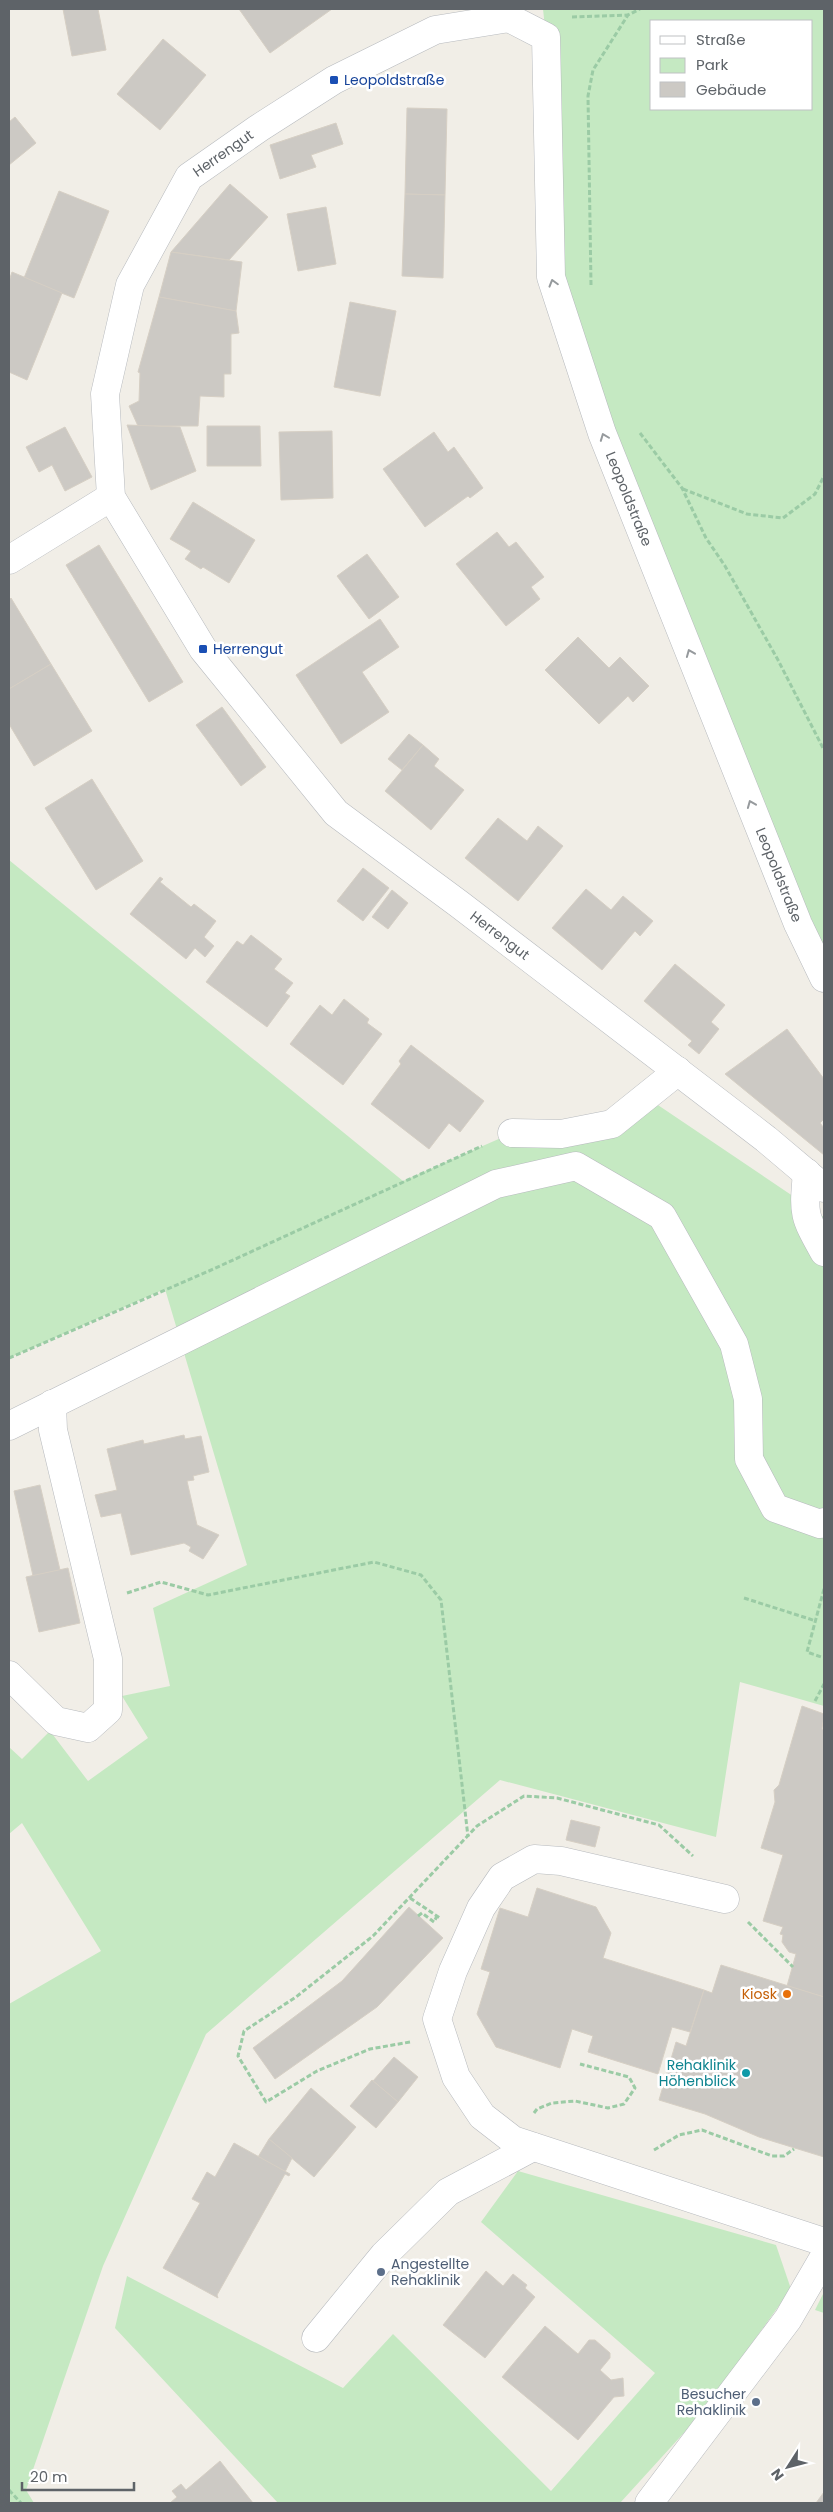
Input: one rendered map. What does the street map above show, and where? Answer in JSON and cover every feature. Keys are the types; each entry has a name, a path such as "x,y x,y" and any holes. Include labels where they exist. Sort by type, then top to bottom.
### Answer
{"street":[{"name":"Herrengut","path":"509,18 435,30 334,80 259,128 189,178 130,285 105,394 111,497 203,649 336,814 766,1139 816,1181"},
{"name":"Leopoldstraße","path":"509,18 546,37 550,277 602,433 798,924 824,978"},
{"path":"9,560 111,497"},
{"path":"512,1133 561,1134 612,1124 678,1072"},
{"path":"9,1426 496,1184 576,1166 662,1216 734,1344 748,1399 749,1459 774,1508 820,1524 824,1522"},
{"path":"816,1181 804,1206 806,1218 824,1252"},
{"path":"9,1675 56,1722 88,1728 108,1710 108,1659 53,1430 52,1404"},
{"path":"725,1899 561,1861 534,1859 502,1877 481,1908 453,1970 437,2019 456,2078 482,2116 513,2140 824,2242"},
{"path":"316,2338 384,2255 448,2192 526,2145"},
{"path":"649,2503 788,2319 824,2257"}],"path":[{"path":"591,293 587,166 588,96 593,70 628,16 640,9"},
{"path":"638,429 682,488 706,538 725,566 778,660 824,750"},
{"path":"682,488 747,514 783,518 815,494 824,476"},
{"path":"9,1358 209,1271 512,1133"},
{"path":"95,1603 161,1582 208,1595 374,1562 421,1576 441,1600 468,1836"},
{"path":"824,1589 807,1652 824,1658"},
{"path":"744,1598 816,1621"},
{"path":"815,1701 824,1684"},
{"path":"725,1899 792,1967"},
{"path":"418,1916 422,1913 434,1922 437,1916"},
{"path":"526,2145 524,2126 537,2109 552,2103 575,2101 608,2108 624,2104 635,2088 629,2077 580,2064"},
{"path":"631,2179 638,2164 652,2150 678,2135 702,2130 772,2156 784,2156 794,2149"},
{"path":"9,2490 21,2503"}],"green space":[{"path":"543,9 824,9 824,978 551,277 546,37"},
{"path":"9,860 403,1181 512,1133 561,1134 646,1097 824,1217 824,1706 740,1682 716,1837 500,1780 206,2034 103,2266 26,2490 34,2503 9,2503 9,2004 101,1951 22,1823 9,1834 9,1747 22,1759 50,1731 88,1781 148,1738 122,1696 170,1686 153,1608 247,1565 165,1289 9,1358"},
{"path":"518,2171 776,2245 791,2289 701,2414 620,2503 278,2503 115,2328 127,2276 343,2388 393,2334 551,2491 655,2373 481,2222"},
{"path":"824,2292 824,2313 815,2310"}],"building":[{"path":"63,9 98,9 106,50 72,56"},
{"path":"239,9 332,9 270,53"},
{"path":"163,39 206,75 160,130 117,94"},
{"path":"407,108 447,109 445,195 405,194"},
{"path":"15,117 36,143 9,165 9,122"},
{"path":"336,123 343,144 311,155 316,167 280,179 270,145"},
{"path":"230,184 268,217 229,260 171,252"},
{"path":"59,191 109,211 74,298 24,278"},
{"path":"405,194 445,195 443,278 402,276"},
{"path":"326,207 336,264 298,271 287,214"},
{"path":"171,252 242,262 236,311 159,297"},
{"path":"12,272 62,293 27,380 9,372 9,281"},
{"path":"159,297 236,311 239,333 231,334 231,374 224,374 224,397 200,396 198,426 138,426 129,406 139,401 140,373 138,372"},
{"path":"350,302 396,311 380,396 334,387"},
{"path":"127,425 180,427 196,471 151,490"},
{"path":"207,426 260,426 261,466 207,466"},
{"path":"65,427 92,477 65,491 52,465 39,472 26,447"},
{"path":"332,431 333,498 281,500 279,432"},
{"path":"434,432 448,452 454,447 483,488 470,498 468,496 425,527 383,469"},
{"path":"193,502 255,540 229,583 203,567 201,569 185,559 191,551 170,539"},
{"path":"497,532 509,547 516,542 544,577 531,587 540,599 506,626 456,564"},
{"path":"99,545 183,682 149,702 66,565"},
{"path":"367,554 399,597 369,619 337,576"},
{"path":"11,598 51,664 9,689 9,600"},
{"path":"380,619 399,647 362,672 389,712 341,744 296,675"},
{"path":"578,637 609,668 620,657 649,686 633,702 628,696 599,724 545,670"},
{"path":"51,664 92,731 34,766 9,724 9,689"},
{"path":"222,707 266,767 241,786 196,725"},
{"path":"409,734 423,745 402,770 388,759"},
{"path":"423,745 439,759 434,766 464,790 431,830 385,791"},
{"path":"92,779 143,861 96,890 45,808"},
{"path":"498,818 527,841 538,826 563,846 518,901 465,858"},
{"path":"363,868 389,888 363,921 337,901"},
{"path":"160,877 163,879 160,882 191,907 194,904 216,921 204,937 214,946 205,957 195,948 186,959 130,914"},
{"path":"586,889 611,910 623,896 653,921 640,936 635,931 602,970 552,928"},
{"path":"392,890 408,903 388,929 372,917"},
{"path":"251,935 282,959 274,969 293,983 285,993 290,996 267,1027 206,982 237,941 243,945"},
{"path":"675,964 725,1005 711,1022 719,1029 699,1054 688,1045 692,1041 644,1001"},
{"path":"344,999 369,1019 367,1023 382,1034 343,1085 290,1044 320,1005 332,1015"},
{"path":"787,1029 824,1079 824,1119 820,1123 824,1128 824,1155 725,1074"},
{"path":"411,1045 484,1101 460,1132 449,1123 429,1149 371,1104 401,1064 399,1061"},
{"path":"184,1435 185,1439 201,1436 209,1472 193,1476 194,1480 187,1481 197,1525 219,1535 203,1559 189,1551 191,1547 184,1543 131,1555 121,1513 101,1517 95,1495 117,1490 107,1449 143,1440 144,1444"},
{"path":"40,1485 60,1570 33,1576 14,1491"},
{"path":"68,1568 80,1623 39,1632 26,1577"},
{"path":"802,1706 824,1714 822,1729 824,1730 824,1997 787,1986 796,1954 789,1952 782,1942 783,1935 780,1934 783,1927 763,1921 783,1855 761,1848 775,1802 774,1790 779,1785"},
{"path":"571,1820 600,1827 595,1847 566,1840"},
{"path":"537,1888 596,1907 611,1933 603,1958 704,1990 690,2032 672,2027 658,2074 588,2052 593,2036 572,2029 560,2068 496,2047 477,2014 490,1972 481,1969 500,1908 528,1917"},
{"path":"409,1907 443,1938 377,2007 275,2079 253,2048 342,1981"},
{"name":"Rehaklinik Höhenblick","path":"721,1965 824,1997 824,2157 759,2137 705,2114 659,2100 676,2042 686,2046 704,1990 712,1993"},
{"path":"394,2057 418,2077 398,2102 373,2081"},
{"path":"372,2080 398,2102 376,2128 350,2106"},
{"path":"311,2088 356,2127 314,2177 269,2139"},
{"path":"269,2139 292,2158 285,2172 258,2157"},
{"path":"234,2143 290,2174 289,2176 285,2174 217,2295 218,2298 163,2268 200,2203 192,2199 207,2172 215,2177"},
{"path":"486,2271 503,2286 513,2274 527,2285 525,2288 535,2297 485,2358 443,2325"},
{"path":"545,2326 578,2354 589,2340 595,2340 610,2353 610,2358 600,2370 611,2380 623,2378 624,2396 614,2397 578,2440 502,2377"},
{"path":"220,2461 253,2503 170,2503 177,2497 172,2491 181,2484 186,2490"},
{"path":"824,2492 824,2503 816,2503"}],"place":[{"name":"Leopoldstraße","path":"334,80"},
{"name":"Herrengut","path":"203,649"},
{"name":"Kiosk","path":"787,1994"},
{"name":"Rehaklinik Höhenblick","path":"746,2073"},
{"name":"Angestellte Rehaklinik","path":"381,2272"},
{"name":"Besucher Rehaklinik","path":"756,2402"}]}
